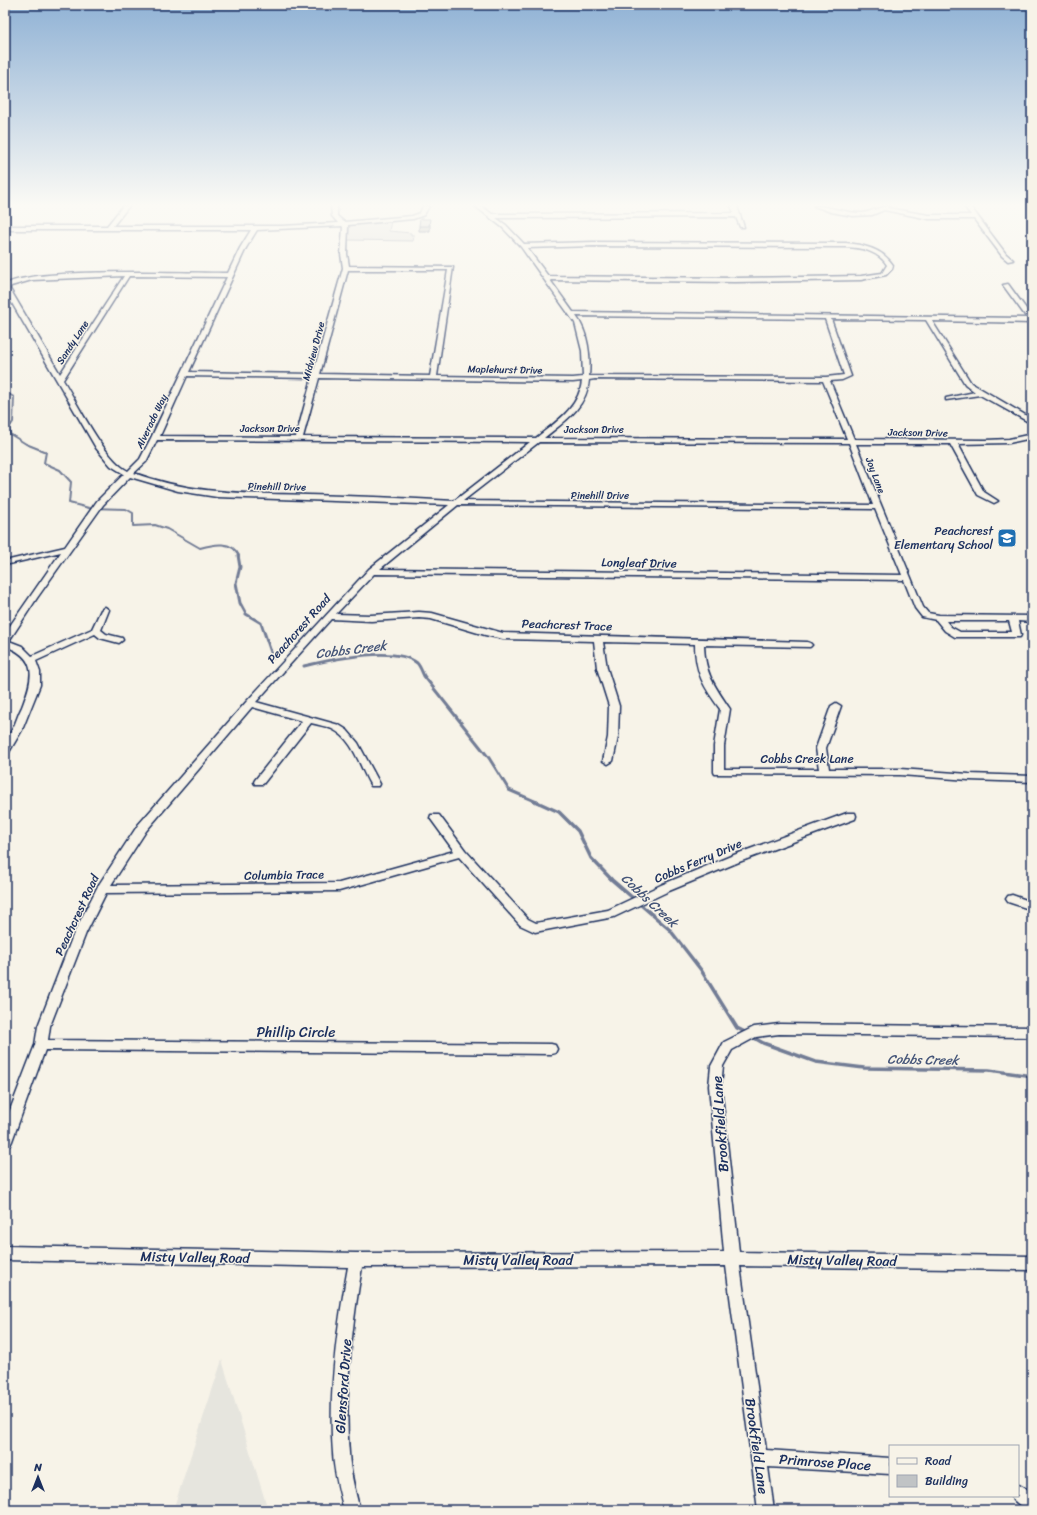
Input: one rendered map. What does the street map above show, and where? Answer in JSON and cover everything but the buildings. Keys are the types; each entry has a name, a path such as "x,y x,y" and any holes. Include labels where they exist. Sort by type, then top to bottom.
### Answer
{"street":[{"name":"Pinehill Drive","path":"73,277 16,281 8,285 7,289 100,448 115,466 130,474 175,489 203,494 378,498 483,504 877,507"},
{"name":"Sandy Lane","path":"60,380 126,277"},
{"name":"Alverado Way","path":"5,641 33,597 100,503 144,460 229,277"},
{"name":"Midview Drive","path":"299,438 344,277"},
{"path":"434,378 450,277"},
{"path":"547,278 735,280 868,277"},
{"name":"Peachcrest Road","path":"5,1141 41,1045 44,1026 75,948 102,889 142,828 250,703 328,616 372,571 457,502 560,423 581,398 586,378 586,360 580,329 572,314 547,278"},
{"path":"1006,285 1032,321"},
{"path":"572,314 1032,321"},
{"path":"826,378 842,378 848,376 827,317"},
{"path":"928,319 968,384 1032,422"},
{"name":"Maplehurst Drive","path":"185,374 573,380 595,377 826,378"},
{"name":"Joy Lane","path":"826,378 918,608 925,615 939,618 1032,619"},
{"path":"948,399 981,393"},
{"name":"Jackson Drive","path":"155,438 1000,442 1032,436"},
{"path":"953,442 981,493 994,501"},
{"path":"5,563 69,548"},
{"name":"Longleaf Drive","path":"372,571 906,578"},
{"path":"96,632 105,610"},
{"name":"Peachcrest Trace","path":"328,616 371,618 419,614 432,616 503,636 807,645"},
{"path":"939,618 948,629 958,635 1017,635 1013,619"},
{"path":"30,660 52,652 73,639 96,632 103,636 120,640"},
{"path":"598,638 602,668 614,706 613,737 608,761"},
{"path":"5,641 19,648 30,660 35,672 35,685 17,730 5,750"},
{"name":"Cobbs Creek Lane","path":"700,641 700,665 705,681 725,709 719,746 719,772 900,772 969,777 1032,779"},
{"path":"250,703 336,727 345,732 355,744 374,784"},
{"path":"825,772 821,748 836,706"},
{"path":"259,782 309,719"},
{"name":"Cobbs Ferry Drive","path":"435,818 461,853 524,922 535,928 610,914 665,888 735,859 851,816"},
{"name":"Columbia Trace","path":"102,889 339,887 461,853"},
{"path":"1012,899 1032,906"},
{"name":"Brookfield Lane","path":"766,1510 732,1259 715,1086 717,1066 728,1046 754,1032 778,1029 1032,1032"},
{"name":"Phillip Circle","path":"41,1045 551,1049"},
{"name":"Misty Valley Road","path":"5,1253 356,1260 732,1259 1032,1263"},
{"name":"Glensford Drive","path":"352,1510 340,1458 338,1421 352,1283 356,1260"},
{"name":"Primrose Place","path":"760,1458 889,1466"},
{"path":"1019,1494 1032,1503"}],"shaded area":[{"path":"222,1360 268,1510 173,1510"}],"waterway":[{"name":"Cobbs Creek","path":"5,392 14,397 13,422 9,428 10,434 26,444 46,452 44,463 60,470 71,482 69,503 89,508 126,509 133,513 133,526 155,525 167,529 200,548 211,545 227,545 232,547 239,556"},
{"name":"Cobbs Creek","path":"238,555 240,567 236,583 240,603 246,614 261,623 273,658"},
{"name":"Cobbs Creek","path":"304,666 329,660 378,654 394,655 407,658 417,663 424,676 489,758 509,790 539,803"},
{"name":"Cobbs Creek","path":"537,802 559,812 578,831 591,858 612,880 670,930 701,970 737,1028 747,1033"},
{"name":"Cobbs Creek","path":"751,1036 763,1043 816,1062 864,1068 989,1070 1032,1076"}],"place":[{"name":"Peachcrest Elementary School","path":"1007,538"}]}
